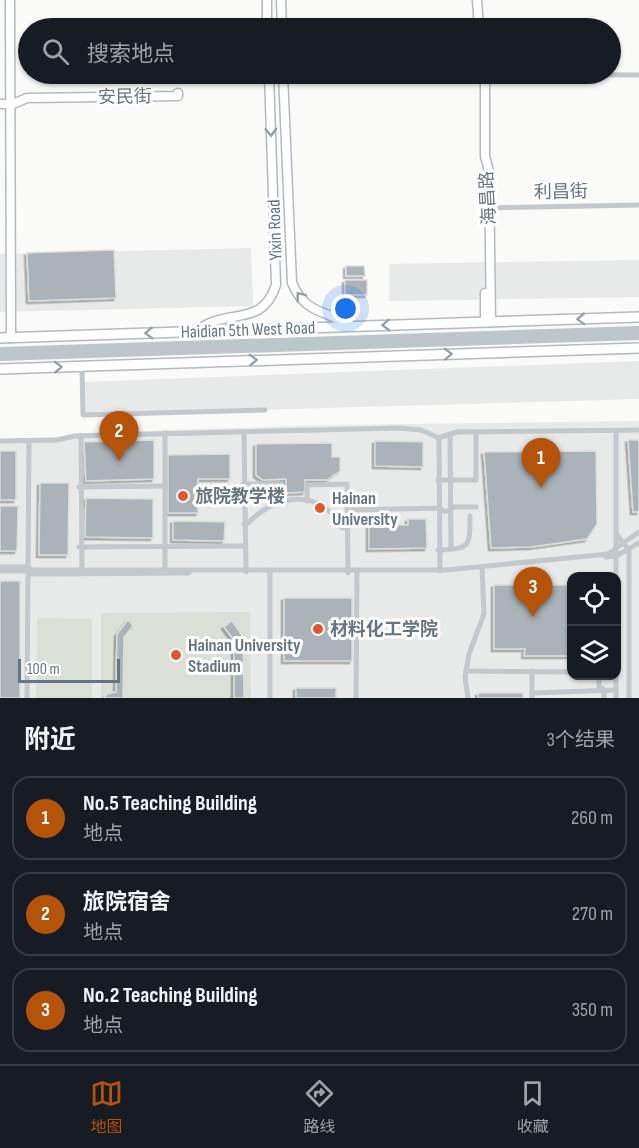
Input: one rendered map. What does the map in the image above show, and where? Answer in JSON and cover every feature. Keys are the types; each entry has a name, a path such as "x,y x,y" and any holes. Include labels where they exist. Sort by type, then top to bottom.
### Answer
{"main road":[{"name":"Haidian 5th West Road","path":"0,338 639,317"},
{"name":"Haidian 5th West Road","path":"0,369 639,348"}],"street":[{"path":"12,0 13,338"},
{"path":"267,0 267,18"},
{"path":"281,0 282,18"},
{"path":"477,0 478,18"},
{"path":"482,0 483,18"},
{"path":"621,75 639,75"},
{"name":"Yixin Road","path":"191,332 214,321 258,311 267,302 275,288 277,278 269,84"},
{"name":"Yixin Road","path":"284,84 292,283 298,294 311,308 340,319 348,326"},
{"name":"海昌路","path":"483,84 488,322"},
{"name":"安民街","path":"0,102 12,102 27,98 178,96 178,93 27,94 12,102"},
{"name":"利昌街","path":"487,208 639,205"},
{"path":"82,366 83,415 265,410"},
{"path":"0,442 57,442 79,437 242,433 410,431 438,439 476,433 639,431"},
{"path":"616,432 616,572"},
{"path":"242,433 244,571"},
{"path":"438,480 476,480 476,433"},
{"path":"164,435 164,571"},
{"path":"450,436 451,549"},
{"path":"79,437 80,572"},
{"path":"438,439 438,572"},
{"path":"26,698 27,442"},
{"path":"243,484 282,484 282,501"},
{"path":"307,501 307,485 345,484 347,572"},
{"path":"80,489 164,488"},
{"path":"244,524 265,508 282,501 307,501 330,512 342,528 347,528"},
{"path":"346,508 438,507 443,511 450,511 453,507 476,507"},
{"path":"438,550 461,549 468,544 470,516"},
{"path":"482,568 608,554 639,532"},
{"path":"617,535 629,550 628,698"},
{"path":"27,569 31,574 164,571 438,572 616,556 639,543"},
{"path":"80,546 244,545"},
{"path":"468,698 465,688 469,654 484,614 482,568"},
{"path":"0,569 27,569"},
{"path":"271,571 271,698"},
{"path":"356,698 357,572"},
{"path":"466,671 567,672"},
{"path":"532,671 532,695 616,690"},
{"path":"621,676 629,677"},
{"path":"599,680 599,686 604,690"},
{"path":"615,680 616,698"},
{"path":"604,690 604,698"}],"shaded area":[{"path":"251,248 253,306 0,312 0,254"},
{"path":"639,260 639,297 389,301 389,264"},
{"path":"639,326 639,340 0,361 0,347"},
{"path":"639,361 639,399 83,415 83,382"},
{"name":"Hainan University","path":"639,421 639,698 0,698 0,439 59,437 76,433 327,425"},
{"name":"Hainan University Stadium","path":"250,612 251,698 101,698 101,613"},
{"path":"37,618 92,619 92,698 36,698"}],"building":[{"path":"114,250 116,298 29,301 27,253"},
{"path":"346,266 364,266 365,276 346,276"},
{"path":"345,280 367,280 367,295 345,295"},
{"path":"154,440 154,479 86,481 84,442"},
{"path":"628,440 639,440 639,512 633,512"},
{"path":"375,441 423,442 423,467 375,466"},
{"path":"332,443 332,457 340,457 340,471 327,480 305,480 305,492 286,493 286,479 263,480 256,475 256,444"},
{"path":"0,451 16,451 16,500 0,500"},
{"path":"596,451 597,524 587,539 531,547 491,548 484,452"},
{"name":"旅院教学楼","path":"230,454 230,479 198,479 198,513 168,513 168,455"},
{"path":"40,483 69,483 68,555 39,555"},
{"path":"86,498 153,499 153,538 85,537"},
{"path":"0,506 18,506 17,551 0,551"},
{"path":"369,518 388,518 388,525 408,525 408,519 426,519 427,548 369,549"},
{"name":"旅院教学楼","path":"173,521 225,522 224,541 173,540"},
{"path":"0,581 20,581 20,698 0,698"},
{"path":"494,585 567,585 567,656 524,656 525,649 494,649"},
{"name":"材料化工学院","path":"284,598 352,598 352,661 284,661"},
{"path":"128,620 133,626 124,637 123,698 104,698 107,694 116,692 117,634"},
{"path":"232,621 243,637 244,698 234,698 234,640 224,627"},
{"path":"296,688 336,688 336,698 296,698"},
{"path":"478,693 523,693 523,698 478,698"}],"place":[{"name":"旅院宿舍","path":"119,461"},
{"name":"No.5 Teaching Building","path":"541,488"},
{"name":"旅院教学楼","path":"183,496"},
{"name":"Hainan University","path":"320,508"},
{"name":"No.2 Teaching Building","path":"533,617"},
{"name":"材料化工学院","path":"318,629"},
{"name":"Hainan University Stadium","path":"176,655"}]}
